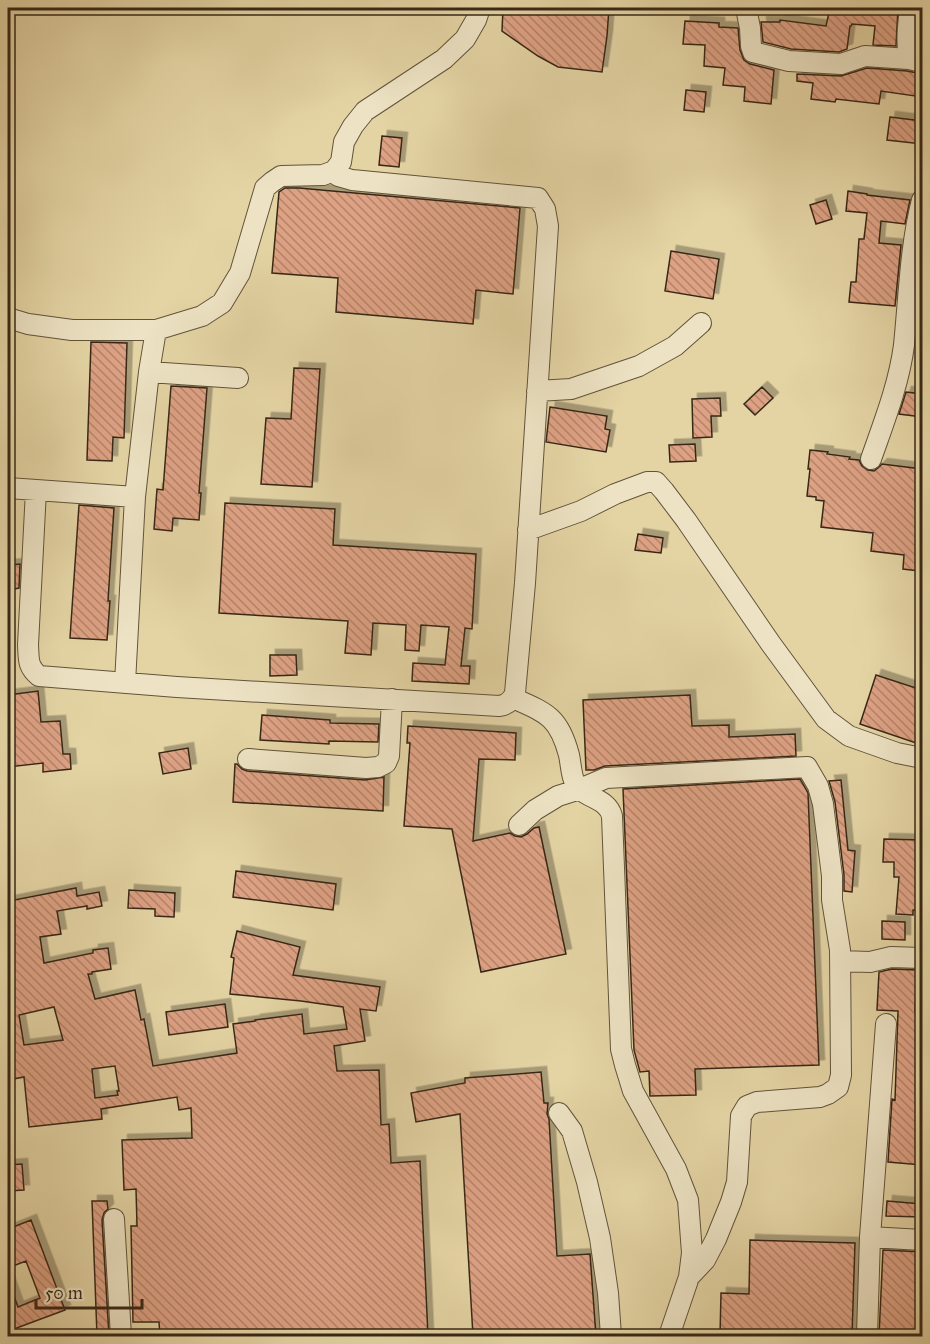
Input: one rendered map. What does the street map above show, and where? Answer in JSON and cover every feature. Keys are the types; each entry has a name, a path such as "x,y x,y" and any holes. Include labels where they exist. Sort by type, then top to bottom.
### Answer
{"street":[{"path":"8,318 28,324 72,330 156,330 202,316 222,303 240,273 265,188 281,177 323,175 334,171 341,162 344,142 365,111 444,59 465,39 480,8"},
{"path":"746,8 753,52 789,61 841,64 865,56 916,60 907,41 910,8"},
{"path":"36,490 28,645 32,670 39,676 177,687 499,706 513,698 528,530 548,226 545,209 538,198 352,180 338,176 334,171"},
{"path":"871,459 894,393 904,347 916,223 922,200"},
{"path":"537,391 571,388 639,366 675,346 701,323"},
{"path":"8,334 52,327"},
{"path":"125,683 135,497 156,330"},
{"path":"149,372 238,378"},
{"path":"528,530 581,511 615,494 647,482 656,483 686,520 771,644 826,719 849,736 897,753 922,758"},
{"path":"8,488 135,497"},
{"path":"513,698 552,718 562,734 569,754 574,782 580,789 607,805 611,811 621,1049 633,1091 676,1169 688,1200 692,1253 689,1277 669,1336"},
{"path":"248,759 378,768 386,763 389,756 392,699"},
{"path":"519,825 535,810 558,796 606,778 807,767 818,786 823,804 832,876 832,900 840,950 841,1075 838,1087 820,1096 757,1102 747,1106 741,1116 737,1182 731,1202 705,1260 689,1277"},
{"path":"840,961 870,962 891,957 922,958"},
{"path":"867,1336 870,1237 886,1024"},
{"path":"559,1113 572,1131 588,1182 600,1238 608,1293 610,1336"},
{"path":"114,1219 121,1336"},
{"path":"870,1237 922,1240"}],"building":[{"path":"503,8 609,8 602,72 558,67 538,56 502,31"},
{"path":"830,8 898,8 896,46 873,45 875,26 852,24 847,49 839,52 791,49 763,42 761,22 780,22 780,20 826,26"},
{"path":"922,8 922,50 919,40"},
{"path":"685,21 719,23 719,27 738,28 740,50 744,60 750,64 774,70 771,104 744,101 745,87 723,85 725,68 704,66 705,45 683,44"},
{"path":"867,68 922,74 922,97 881,91 879,104 836,99 835,102 811,99 813,83 797,81 797,74 841,76"},
{"path":"686,90 706,92 704,112 684,110"},
{"path":"890,117 922,121 922,144 887,140"},
{"path":"382,136 402,138 399,167 379,165"},
{"path":"285,188 520,208 513,294 476,290 473,324 336,312 338,278 272,273 279,192"},
{"path":"848,191 910,200 905,224 881,221 879,243 901,245 895,306 849,302 851,282 856,282 859,239 864,239 867,213 846,211"},
{"path":"826,200 832,219 816,224 810,205"},
{"path":"671,251 719,259 713,299 665,291"},
{"path":"91,342 127,343 124,438 113,437 112,461 87,460"},
{"path":"294,368 320,369 312,487 261,484 266,418 291,419"},
{"path":"171,386 207,388 199,520 173,518 172,531 154,529 157,489 163,490"},
{"path":"762,387 773,398 755,415 744,404"},
{"path":"906,392 922,394 922,417 899,414"},
{"path":"720,398 721,416 711,416 712,437 693,438 692,399"},
{"path":"550,407 607,416 605,429 610,430 606,452 546,442"},
{"path":"695,444 696,461 670,462 669,445"},
{"path":"810,450 859,460 868,470 874,471 882,464 922,469 922,540 919,571 903,569 904,555 871,551 873,533 821,527 824,501 807,496"},
{"path":"225,503 335,509 333,545 476,554 472,629 465,628 461,666 470,666 469,684 412,681 413,663 445,665 449,627 421,625 419,651 405,650 406,625 373,623 371,655 345,653 348,621 219,613"},
{"path":"79,505 114,508 107,640 70,638"},
{"path":"638,534 663,538 661,553 635,550"},
{"path":"20,564 19,588 8,590 8,565"},
{"path":"270,655 296,655 297,675 270,676"},
{"path":"876,675 922,690 922,745 860,724"},
{"path":"38,691 41,722 60,721 63,754 70,754 71,769 43,772 43,763 8,767 8,753 14,753 11,729 8,730 8,695"},
{"path":"690,695 692,726 729,725 729,737 795,734 796,756 605,766 586,770 583,700"},
{"path":"262,715 330,720 330,723 379,724 378,742 329,741 329,744 260,740"},
{"path":"408,726 516,733 515,760 479,759 473,841 510,833 521,837 539,827 566,954 481,972 452,829 404,826 410,743 407,743"},
{"path":"188,748 191,769 163,774 159,753"},
{"path":"235,764 247,771 365,780 384,777 383,811 233,802"},
{"path":"800,779 808,793 819,1065 695,1069 696,1095 650,1096 649,1071 640,1072 634,1050 623,789"},
{"path":"841,780 848,850 855,851 852,892 844,891 835,802 829,781"},
{"path":"884,839 922,840 922,911 913,910 913,915 896,914 899,877 894,877 894,862 883,862"},
{"path":"236,871 336,884 333,910 233,897"},
{"path":"76,888 77,896 99,892 102,906 57,911 61,934 40,937 44,963 108,948 111,969 88,974 95,999 135,990 141,1020 144,1019 153,1066 237,1053 233,1024 302,1014 304,1034 347,1029 343,1007 230,994 234,958 231,957 237,931 300,947 293,975 380,987 376,1011 360,1009 365,1041 334,1046 337,1071 379,1070 381,1125 389,1124 391,1163 420,1161 428,1336 160,1336 159,1322 133,1322 131,1226 137,1226 136,1189 124,1190 122,1140 192,1138 191,1108 179,1110 177,1097 101,1109 102,1119 29,1127 24,1077 8,1080 8,929 11,929 10,924 13,924 9,901","holes":["54,1007 63,1040 24,1045 19,1015","115,1066 118,1095 95,1098 92,1069"]},
{"path":"129,890 175,893 174,917 155,916 155,909 128,908"},
{"path":"882,921 905,922 905,940 882,939"},
{"path":"892,969 917,970 915,1011 922,1012 922,1165 888,1162 892,1099 895,1100 898,1011 877,1010 879,972"},
{"path":"225,1004 228,1027 169,1035 166,1012"},
{"path":"541,1072 544,1103 548,1103 557,1256 590,1254 596,1336 473,1336 460,1114 416,1122 411,1093 465,1083 465,1078"},
{"path":"22,1164 24,1190 8,1191 8,1165"},
{"path":"92,1201 107,1201 108,1209 102,1220 109,1336 97,1336"},
{"path":"887,1201 922,1204 922,1217 886,1216"},
{"path":"31,1220 65,1310 14,1329 8,1312 8,1282 18,1307 40,1298 26,1261 8,1268 8,1229"},
{"path":"750,1240 855,1243 852,1336 720,1336 721,1293 749,1294"},
{"path":"883,1250 922,1252 922,1336 879,1336"}]}
